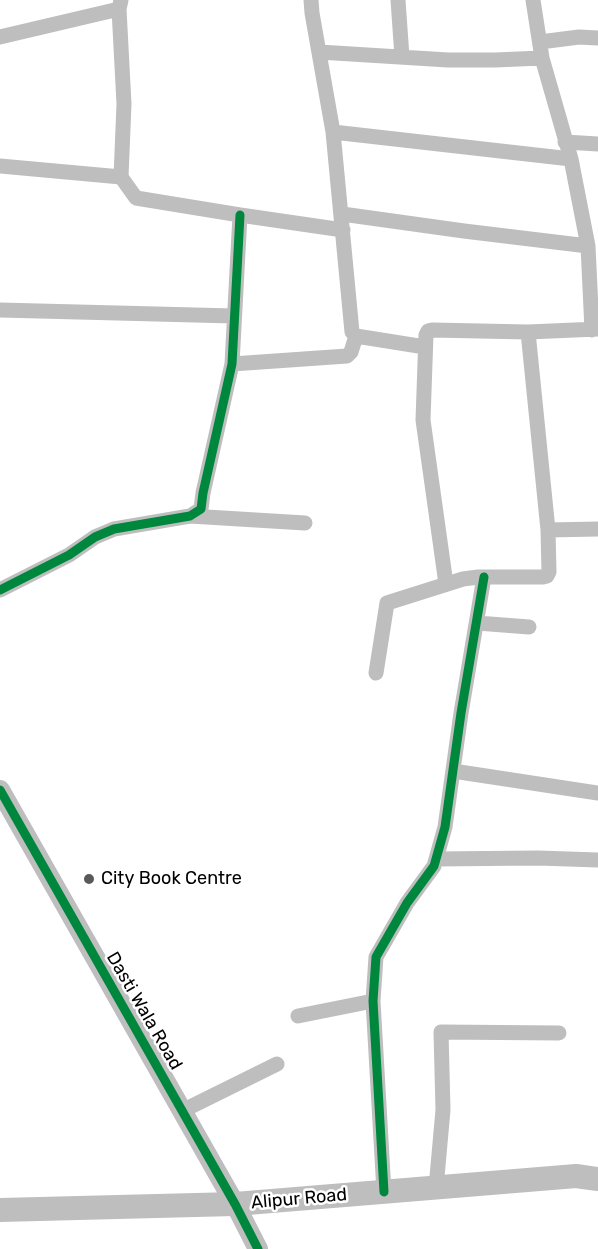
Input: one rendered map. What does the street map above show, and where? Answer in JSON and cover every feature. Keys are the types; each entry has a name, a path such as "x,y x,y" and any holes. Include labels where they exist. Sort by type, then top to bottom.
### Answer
{"main road":[{"name":"Alipur Road","path":"0,1210 235,1204 576,1176 598,1179"}],"street":[{"path":"311,0 333,132 352,332 356,336 425,347"},
{"path":"398,0 402,57"},
{"path":"446,584 423,420 425,347 428,331 528,332 595,329 588,246 571,159 542,58 533,0"},
{"path":"0,37 120,4 124,104 121,177 136,198 343,230"},
{"path":"540,42 579,37 598,38"},
{"path":"319,51 448,60 542,58"},
{"path":"333,132 571,159"},
{"path":"566,142 598,144"},
{"path":"0,166 121,177"},
{"path":"342,214 588,246"},
{"path":"190,516 201,509 232,364 240,215"},
{"path":"0,310 234,316"},
{"path":"376,673 387,603 463,579 543,578 549,572 548,531 528,332"},
{"path":"232,364 347,356 351,352 356,336"},
{"path":"0,590 69,555 95,537 114,529 190,516 305,523"},
{"path":"548,531 598,529"},
{"path":"384,1192 374,1001 376,957 406,903 434,866 436,859 445,827 484,577"},
{"path":"477,622 529,627"},
{"path":"453,771 598,793"},
{"name":"Dasti Wala Road","path":"0,790 235,1204 258,1249"},
{"path":"436,859 598,860"},
{"path":"298,1016 374,1001"},
{"path":"436,1188 443,1110 441,1032 559,1033"},
{"path":"182,1111 277,1064"}],"cycle path":[{"path":"0,590 69,555 95,537 114,529 190,516 201,509 232,364 240,215"},
{"path":"384,1192 373,1001 376,957 407,903 434,866 436,859 445,827 484,577"},
{"path":"0,790 235,1204 258,1249"}],"place":[{"name":"City Book Centre","path":"89,879"}]}
